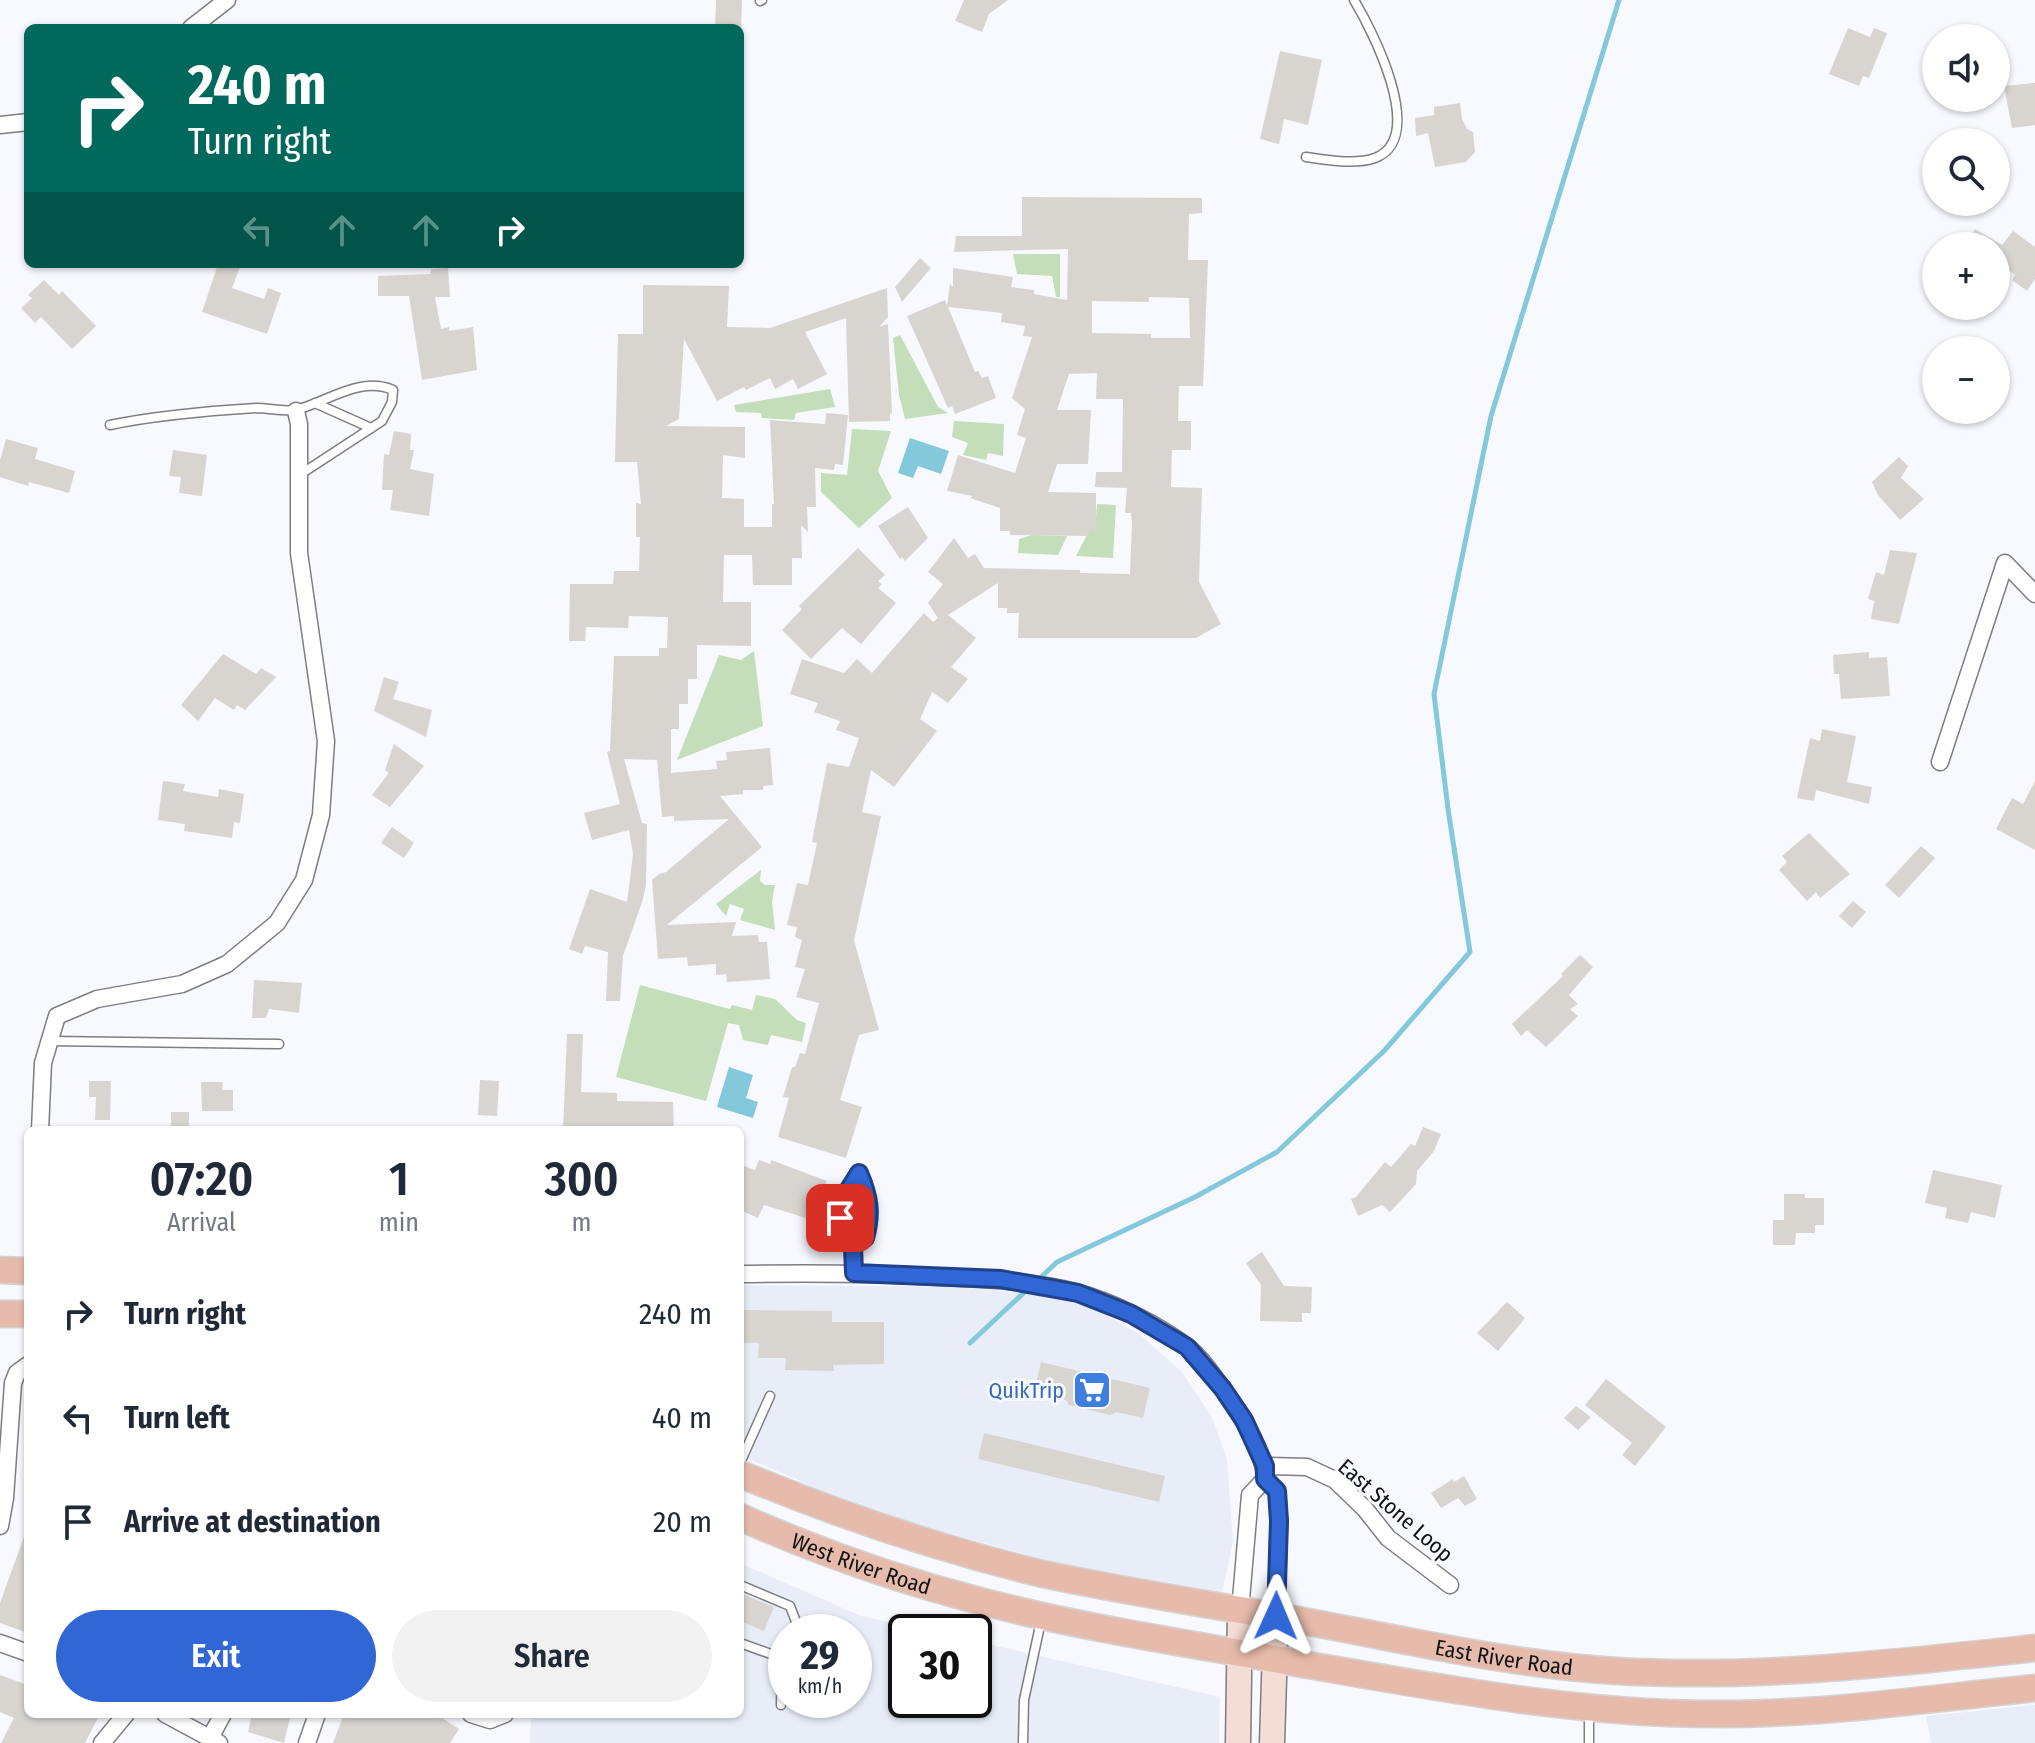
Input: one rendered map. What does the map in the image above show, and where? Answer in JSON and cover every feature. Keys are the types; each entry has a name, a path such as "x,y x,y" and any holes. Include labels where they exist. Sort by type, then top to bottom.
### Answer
{"main road":[{"path":"0,1270 24,1271"},
{"path":"0,1314 24,1314"},
{"name":"West River Road","path":"744,1476 854,1519 981,1559"},
{"name":"West River Road","path":"744,1519 862,1565 987,1603"},
{"name":"East River Road","path":"981,1559 1086,1583 1447,1649 1617,1671 1731,1673 1836,1668 2035,1648"},
{"name":"East River Road","path":"987,1603 1274,1659 1474,1693 1589,1708 1728,1714 1830,1711 2035,1688"},
{"path":"1238,1743 1240,1611"},
{"path":"1272,1743 1276,1616"}],"street":[{"path":"196,24 227,0"},
{"path":"0,125 24,122"},
{"path":"40,1126 43,1063 57,1016 97,999 182,984 227,964 277,923 304,880 321,815 326,741 299,553 299,424 296,411"},
{"path":"1940,762 2005,563 2035,594"},
{"path":"744,1274 854,1273 1001,1279 1078,1293 1131,1314 1187,1347 1223,1389 1244,1420 1265,1472 1277,1491 1276,1616"},
{"path":"0,1526 5,1498 13,1383 17,1373 24,1368"},
{"name":"East Stone Loop","path":"1265,1472 1307,1467 1335,1480 1365,1509 1388,1538 1450,1585"},
{"path":"1240,1611 1250,1495 1265,1472"},
{"path":"0,1643 24,1652"},
{"path":"102,1743 123,1718"},
{"path":"193,1720 214,1740 222,1718"},
{"path":"307,1743 316,1718"}],"lane":[{"path":"1306,157 1365,160 1383,154 1393,141 1396,120 1391,81 1370,26 1354,0"},
{"path":"110,425 166,414 269,408 296,411 355,388 383,386 393,390 392,402 382,421 298,475"},
{"path":"315,403 371,428"},
{"path":"49,1041 279,1044"},
{"path":"853,1245 865,1238 870,1220 868,1194 859,1173 844,1197 840,1218 842,1232 853,1245 854,1273"},
{"path":"744,1454 770,1396"},
{"path":"744,1587 790,1606 793,1614"},
{"path":"1023,1743 1024,1700 1043,1616"},
{"path":"744,1644 768,1653"},
{"path":"1589,1708 1589,1743"}],"shaded area":[{"path":"744,1285 959,1287 1050,1296 1089,1305 1139,1334 1182,1372 1212,1417 1227,1459 1233,1542 1222,1592 1055,1562 919,1525 816,1488 744,1457"},
{"path":"744,1565 856,1614 768,1614 768,1718 872,1718 872,1618 888,1622 888,1718 992,1718 992,1645 1220,1697 1219,1743 530,1743 531,1718 744,1718"},
{"path":"2035,1705 2035,1743 1931,1743 1926,1716"}],"green space":[{"path":"1013,254 1060,254 1060,297 1056,297 1052,276 1017,274"},
{"path":"900,335 938,407 948,413 905,419 899,395 893,338"},
{"path":"830,389 835,407 796,413 794,420 762,418 761,413 736,412 734,405"},
{"path":"954,421 1004,424 1003,456 988,453 986,460 963,455 968,443 952,437"},
{"path":"852,429 891,431 878,471 892,498 859,528 821,492 821,473 847,475"},
{"path":"1097,504 1116,505 1113,558 1076,556 1089,531 1095,531"},
{"path":"1032,535 1067,536 1058,555 1018,553 1019,539"},
{"path":"754,651 763,726 677,760 719,655 741,660"},
{"path":"761,870 760,881 765,885 775,885 772,902 775,930 740,920 744,909 730,904 726,916 716,904"},
{"path":"640,985 730,1009 732,1005 752,1010 756,995 775,999 797,1020 806,1023 802,1042 771,1035 768,1045 743,1040 739,1025 728,1023 706,1101 616,1077"}],"water":[{"path":"910,438 949,451 941,474 918,466 913,478 898,473"},
{"path":"729,1067 753,1075 746,1098 758,1102 753,1118 717,1107"}],"building":[{"path":"716,0 742,0 741,24 715,24"},
{"path":"964,0 1008,0 989,14 982,32 955,21"},
{"path":"1848,28 1870,37 1874,28 1887,33 1869,78 1863,76 1859,86 1829,74"},
{"path":"1280,51 1322,60 1308,125 1284,119 1279,144 1260,139"},
{"path":"2035,83 2035,125 2012,128 2010,85"},
{"path":"1460,103 1462,119 1467,129 1473,132 1475,152 1466,162 1435,167 1428,133 1416,136 1415,118 1434,115 1434,107"},
{"path":"1022,197 1202,198 1202,213 1189,214 1188,260 1208,260 1203,386 1179,386 1178,421 1191,421 1191,450 1172,450 1171,487 1202,488 1199,582 1221,624 1196,638 1018,638 1019,613 1007,613 1007,608 998,608 998,583 948,615 976,638 951,667 968,679 948,703 932,692 920,719 937,731 894,787 871,770 862,812 881,816 854,940 879,1030 859,1035 840,1100 862,1107 846,1158 778,1137 789,1098 783,1097 792,1067 795,1067 800,1053 805,1054 819,1003 796,997 805,969 795,967 802,940 795,937 797,927 787,925 797,883 808,885 817,843 812,842 827,763 849,767 859,738 836,730 840,721 814,712 818,703 790,694 802,659 844,673 857,659 872,673 924,613 933,622 938,618 928,603 943,584 928,572 954,538 968,558 975,554 984,568 1130,574 1132,524 1131,513 1125,513 1127,488 1095,487 1096,472 1122,472 1123,399 1096,399 1097,373 1069,374 1057,410 1091,410 1088,464 1057,464 1048,492 1096,493 1096,532 1089,531 1089,536 1010,535 1010,531 1000,531 1000,508 970,498 973,496 947,491 958,455 1015,473 1026,438 1017,435 1025,409 1012,398 1032,337 1023,336 1025,326 1001,322 1002,313 948,307 975,372 978,371 982,378 988,376 996,398 955,414 952,406 948,408 907,316 945,300 947,306 950,284 953,287 953,268 1013,277 1011,287 1067,300 1068,249 954,252 956,236 1022,236","holes":["1149,297 1189,298 1190,338 1092,333 1092,301 1149,302"]},
{"path":"2013,231 2035,247 2035,279 2027,291 2012,280 2015,275 2010,271 2010,235"},
{"path":"920,258 931,268 902,302 895,287"},
{"path":"217,268 240,268 232,288 264,299 268,288 281,293 267,334 202,312"},
{"path":"448,268 450,297 435,297 441,329 449,327 449,331 473,327 477,370 422,380 409,296 378,296 378,276 430,274 431,269"},
{"path":"44,280 59,295 62,291 96,326 72,349 41,317 35,323 21,308 32,298 28,295"},
{"path":"643,285 729,286 727,327 770,328 887,288 888,317 879,327 888,324 892,414 890,421 849,422 846,318 805,332 827,374 798,389 793,379 775,389 770,378 717,401 684,339 679,419 666,426 745,427 745,458 723,455 722,498 744,499 744,527 772,527 774,504 770,420 825,424 826,413 848,415 843,465 835,464 834,470 815,468 816,507 807,507 808,532 801,525 802,558 792,558 792,585 753,585 752,555 724,555 723,602 751,602 751,646 697,645 697,679 688,679 688,704 679,704 679,729 671,729 671,773 717,769 716,761 727,760 726,752 770,748 773,785 763,786 763,790 743,790 743,794 720,796 762,847 667,925 736,922 732,936 758,935 759,942 767,942 770,979 727,982 726,974 716,975 716,964 688,966 687,957 658,959 652,880 666,872 729,819 674,821 674,816 662,817 657,760 624,759 642,823 647,824 646,885 623,956 620,1001 606,1001 608,952 585,946 582,954 569,949 590,889 627,902 633,854 629,830 592,840 584,813 620,804 607,752 610,751 614,656 659,656 659,648 667,648 668,617 629,616 628,628 586,627 585,641 569,641 570,584 613,584 614,571 639,571 640,537 636,537 636,503 641,504 637,462 615,462 618,334 643,334"},
{"path":"394,431 411,434 410,450 414,450 410,469 434,474 429,516 390,510 393,490 382,490 384,454 389,455"},
{"path":"6,439 38,448 35,459 75,471 69,493 29,482 28,486 0,477 0,460"},
{"path":"173,450 207,455 202,496 179,493 181,477 169,476"},
{"path":"1899,457 1908,466 1901,478 1924,499 1900,520 1878,495 1872,482"},
{"path":"908,507 928,538 905,561 902,557 900,559 878,526"},
{"path":"858,548 885,575 878,581 882,584 878,588 896,603 861,644 842,628 811,659 782,630 802,609 799,606"},
{"path":"1890,550 1917,553 1899,624 1871,619 1874,601 1868,599 1876,572 1884,575"},
{"path":"1869,652 1869,658 1887,657 1890,696 1841,699 1839,674 1834,674 1833,655"},
{"path":"223,654 256,674 261,668 276,677 245,710 237,705 234,710 215,698 198,721 181,705"},
{"path":"384,677 399,682 393,699 432,710 426,737 374,711"},
{"path":"1822,729 1856,736 1847,782 1872,787 1869,804 1816,790 1814,801 1797,798 1810,738 1820,741"},
{"path":"394,744 424,766 390,807 372,795 389,773 385,770"},
{"path":"163,781 185,784 183,791 218,797 219,789 244,794 240,823 234,822 232,838 184,831 185,824 158,820"},
{"path":"2035,781 2035,850 1996,829 2012,798 2023,804"},
{"path":"392,827 414,843 404,858 381,843"},
{"path":"1809,833 1850,874 1820,898 1816,892 1807,901 1779,870 1787,862 1782,856"},
{"path":"1921,846 1935,858 1899,898 1885,885"},
{"path":"1853,901 1866,912 1852,928 1839,916"},
{"path":"1580,955 1593,967 1569,995 1578,1004 1570,1009 1578,1016 1546,1047 1527,1030 1521,1036 1512,1024 1563,976 1561,974"},
{"path":"254,980 302,983 299,1013 269,1009 266,1018 252,1018"},
{"path":"567,1034 583,1034 581,1092 617,1093 617,1101 673,1102 674,1126 563,1126"},
{"path":"480,1080 499,1081 497,1116 478,1115"},
{"path":"89,1081 111,1081 110,1120 95,1120 96,1097 89,1097"},
{"path":"201,1082 223,1082 222,1090 233,1090 233,1111 202,1111"},
{"path":"171,1112 189,1112 189,1126 171,1126"},
{"path":"1423,1127 1441,1134 1434,1151 1417,1171 1416,1184 1390,1212 1382,1205 1358,1216 1351,1199 1385,1162 1391,1167 1411,1144 1415,1146"},
{"path":"759,1160 770,1164 771,1160 827,1181 814,1216 807,1213 806,1218 764,1205 758,1218 744,1212 744,1166 755,1170"},
{"path":"1933,1170 2002,1185 1995,1218 1971,1212 1968,1223 1945,1218 1947,1208 1925,1203"},
{"path":"1784,1194 1824,1198 1824,1225 1815,1225 1815,1233 1796,1233 1795,1245 1773,1245 1773,1220 1784,1220"},
{"path":"1262,1252 1284,1286 1312,1287 1311,1313 1302,1313 1302,1322 1260,1321 1261,1285 1246,1263"},
{"path":"1507,1302 1525,1318 1498,1351 1477,1333"},
{"path":"744,1310 832,1311 832,1322 884,1322 884,1364 833,1365 834,1371 785,1370 786,1358 758,1358 759,1343 744,1343"},
{"name":"QuikTrip","path":"1041,1362 1150,1388 1143,1418 1116,1412 1110,1415 1034,1393"},
{"path":"1606,1379 1666,1427 1635,1466 1622,1455 1632,1443 1585,1405"},
{"path":"1576,1406 1591,1417 1578,1430 1564,1418"},
{"name":"QuikTrip","path":"984,1433 1165,1476 1159,1502 978,1459"},
{"path":"1464,1476 1477,1499 1465,1506 1458,1498 1441,1508 1431,1493"},
{"path":"24,1537 24,1632 0,1623 0,1603"},
{"path":"744,1595 774,1607 768,1614 764,1631 744,1623"},
{"path":"0,1675 24,1684 24,1718 98,1718 85,1743 1,1743 14,1718 0,1712"},
{"path":"251,1718 290,1718 284,1743 248,1732"},
{"path":"342,1718 442,1718 459,1729 450,1743 333,1743"}],"waterway":[{"path":"1037,1281 1057,1262 1195,1197 1277,1152 1384,1051 1470,952 1434,694 1491,416 1619,0"},
{"path":"970,1343 1030,1287"}],"place":[{"name":"QuikTrip","path":"1092,1390"}],"route":[{"path":"840,1218 844,1197 859,1173 868,1194 870,1220 865,1238 853,1245 854,1273 1001,1279 1078,1293 1131,1314 1187,1347 1223,1389 1244,1420 1265,1466 1265,1479 1277,1491 1276,1616"}]}
